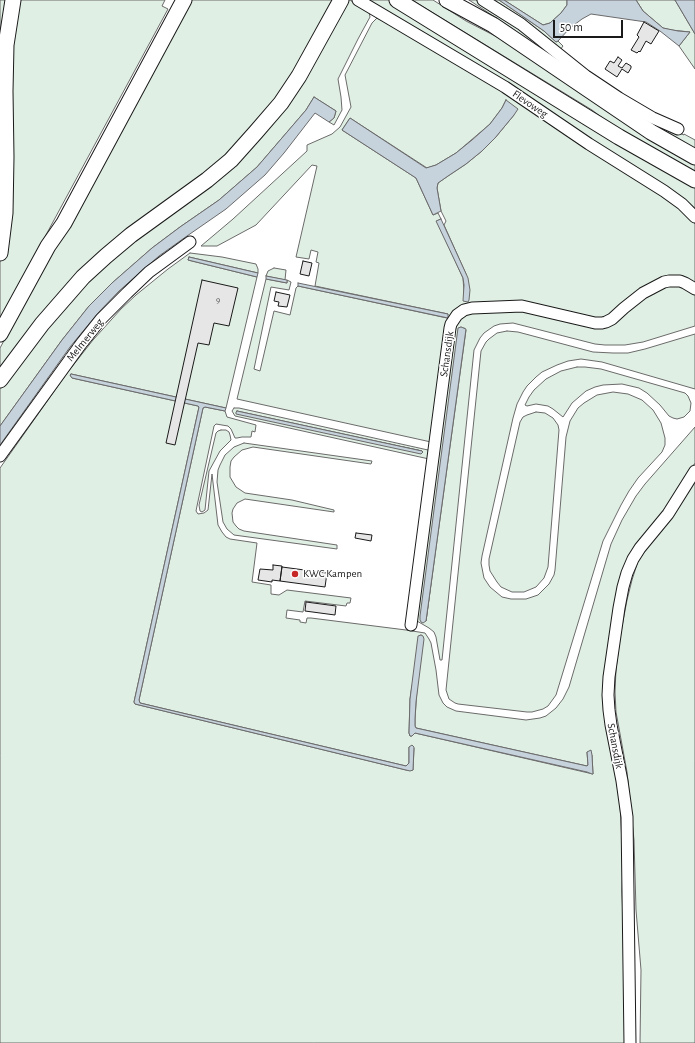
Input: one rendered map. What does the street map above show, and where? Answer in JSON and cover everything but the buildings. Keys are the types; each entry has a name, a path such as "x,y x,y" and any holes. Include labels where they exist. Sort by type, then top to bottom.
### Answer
{"highway":[{"path":"0,253 5,214 6,157 4,91 6,45 13,0"},
{"path":"48,246 58,219 176,0"},
{"path":"0,334 48,246 64,223 184,0"},
{"path":"0,380 42,324 83,277 131,235 207,180 231,160 281,103 299,76 341,0"},
{"name":"Flevoweg","path":"397,0 619,137 695,180"},
{"path":"447,0 493,25 651,132 695,157"}],"street":[{"name":"Flevoweg","path":"358,0 505,87 589,144 664,191 682,204 695,217"},
{"path":"483,0 521,24 586,76 618,98 654,118 678,129"},
{"name":"Melmerweg","path":"0,456 81,344 101,319 149,272 190,242"},
{"name":"Schansdijk","path":"411,626 450,328 457,315 464,310 472,308 522,306 594,323 602,323 612,319 643,293 664,282 680,281 695,289"},
{"name":"Schansdijk","path":"630,1043 627,817 622,781 608,710 609,677 619,608 627,573 640,548 668,514 695,471"}],"green space":[{"path":"0,0 9,0 0,203"},
{"path":"15,0 165,0 162,6 168,9 0,320 0,260"},
{"path":"188,0 334,0 271,110 226,160 131,230 0,373 0,348"},
{"path":"347,0 350,0 369,12 370,17 338,79 342,110 334,125 329,122 334,118 336,111 314,97 306,110 257,167 219,200 152,248 112,283 89,306 62,340 0,426 0,385 80,282 280,111"},
{"path":"368,0 389,0 546,96 695,183 695,211"},
{"path":"412,0 433,0 466,21 499,38 695,161 695,175 629,138 592,110"},
{"path":"469,0 476,0 675,131 695,140 695,153 570,73 510,27"},
{"path":"489,0 499,0 563,46 560,50"},
{"path":"504,0 567,0 567,5 550,23 543,25"},
{"path":"636,0 675,0 695,34 695,69 679,46 690,32 663,28 643,11"},
{"path":"377,18 446,55 665,196 695,224 695,284 681,277 602,319 530,303 458,309 431,442 237,399 266,279 287,283 287,280 291,282 289,290 271,287 254,369 260,371 274,311 290,315 296,288 298,286 447,318 448,314 315,286 319,263 316,262 318,252 311,250 309,259 296,257 317,166 312,165 256,225 217,246 201,246 233,219 307,151 307,145 332,134 340,127 351,107 345,75 372,23","holes":["506,100 514,115 482,151 438,183 437,188 441,211 446,221 444,225 466,274 464,292 463,278 437,221 441,219 438,213 433,215 416,178 342,130 350,118 427,168 436,165 456,153 490,124"]},
{"path":"190,253 222,257 256,264 258,273 189,257 188,260 257,277 226,408 70,375 72,378 199,407 134,702 135,704 406,770 413,770 414,748 409,747 409,763 406,766 140,703 139,700 203,408 205,407 225,411 227,417 256,425 255,432 252,431 251,437 237,438 235,438 228,426 216,424 214,426 196,511 198,514 204,513 208,510 212,474 218,525 222,532 230,539 257,543 252,582 271,585 271,594 279,595 287,590 351,598 350,603 347,603 346,606 305,601 303,612 287,610 286,618 300,620 300,622 306,623 307,618 311,618 425,633 431,643 439,695 447,707 456,711 526,720 546,716 556,708 563,699 569,687 611,544 622,520 645,484 695,427 695,463 664,512 637,545 605,677 620,803 623,864 622,891 627,1043 0,1043 0,468 67,373 93,340 121,309 168,269","holes":["412,686 417,689 415,719 416,728 587,766 587,752 592,755 593,774 415,733 410,736 410,699"]},
{"path":"274,268 286,270 285,280 266,276 268,271"},
{"path":"679,285 695,294 695,326 643,342 625,345 595,344 513,323 494,326 480,338 474,350 442,660 440,660 434,632 417,621 453,330 457,322 469,313 516,310 594,327 665,286","holes":["464,328 466,330 426,621"]},
{"path":"507,331 518,332 593,352 613,353 628,353 695,334 695,389 602,362 581,359 568,361 542,372 527,386 517,404 481,563 484,578 490,587 502,597 511,599 526,599 538,595 549,584 554,575 566,437 570,421 578,408 597,395 613,392 628,394 642,400 653,410 661,423 665,438 665,445 662,452 638,478 629,491 603,541 556,695 548,706 532,712 458,704 449,699 446,690 481,351 489,339 497,333"},
{"path":"577,367 601,369 685,393 691,403 690,411 684,417 677,419 673,418 669,416 647,393 639,388 622,384 603,385 586,391 572,403 563,417 548,406 536,404 525,405 534,390 546,379 561,371"},
{"path":"234,408 239,408 428,450 430,452 429,459 235,416 232,411","holes":["237,411 422,451 236,412"]},
{"path":"536,412 545,413 553,418 558,425 559,430 548,567 544,578 536,587 524,592 512,592 501,587 497,582 490,571 489,559 520,422 523,417"},
{"path":"221,430 226,430 229,432 231,440 220,451 209,471 205,510 202,512 200,511 199,505 216,433"},
{"path":"244,443 372,461 371,464 253,447 242,450 231,461 230,477 236,487 245,493 292,500 334,510 334,512 245,499 237,503 232,513 233,522 239,529 337,545 337,549 234,535 227,529 223,522 217,482 218,470 225,455 234,447"},
{"path":"695,479 695,1043 640,1043 641,970 636,910 634,840 627,772 616,712 616,669 627,600 638,561"}],"shaded area":[{"path":"499,0 504,0 543,25 550,23 561,13 567,5 567,0 636,0 643,11 663,28 690,32 679,46 646,22 591,14 570,28 556,42 544,31"},
{"path":"675,0 695,0 695,34"},
{"path":"314,97 336,111 334,118 329,122 315,113 265,175 226,209 159,256 119,291 98,313 70,347 0,445 0,426 62,340 89,306 112,283 152,248 219,200 257,167 306,110"},
{"path":"506,100 518,109 495,138 482,151 438,183 437,188 441,211 433,215 416,178 342,130 350,118 426,168 436,165 456,153 472,140 490,124"},
{"path":"441,219 468,278 470,290 468,302 463,301 463,278 436,221"},
{"path":"189,257 258,273 257,277 188,260"},
{"path":"266,276 287,280 287,283 266,279"},
{"path":"298,283 448,314 448,318 298,286"},
{"path":"461,327 466,329 426,621 423,623 420,620 420,616 458,328"},
{"path":"70,375 226,408 225,411 205,407 203,408 139,700 140,703 406,766 409,763 409,747 412,745 414,747 413,770 410,771 135,704 134,702 199,407 72,378"},
{"path":"237,411 423,452 421,454 236,414"},
{"path":"421,635 424,639 416,702 416,728 587,766 587,752 591,750 593,774 415,733 410,736 410,699 418,636"}],"place":[{"name":"KWC Kampen","path":"295,574"}]}
